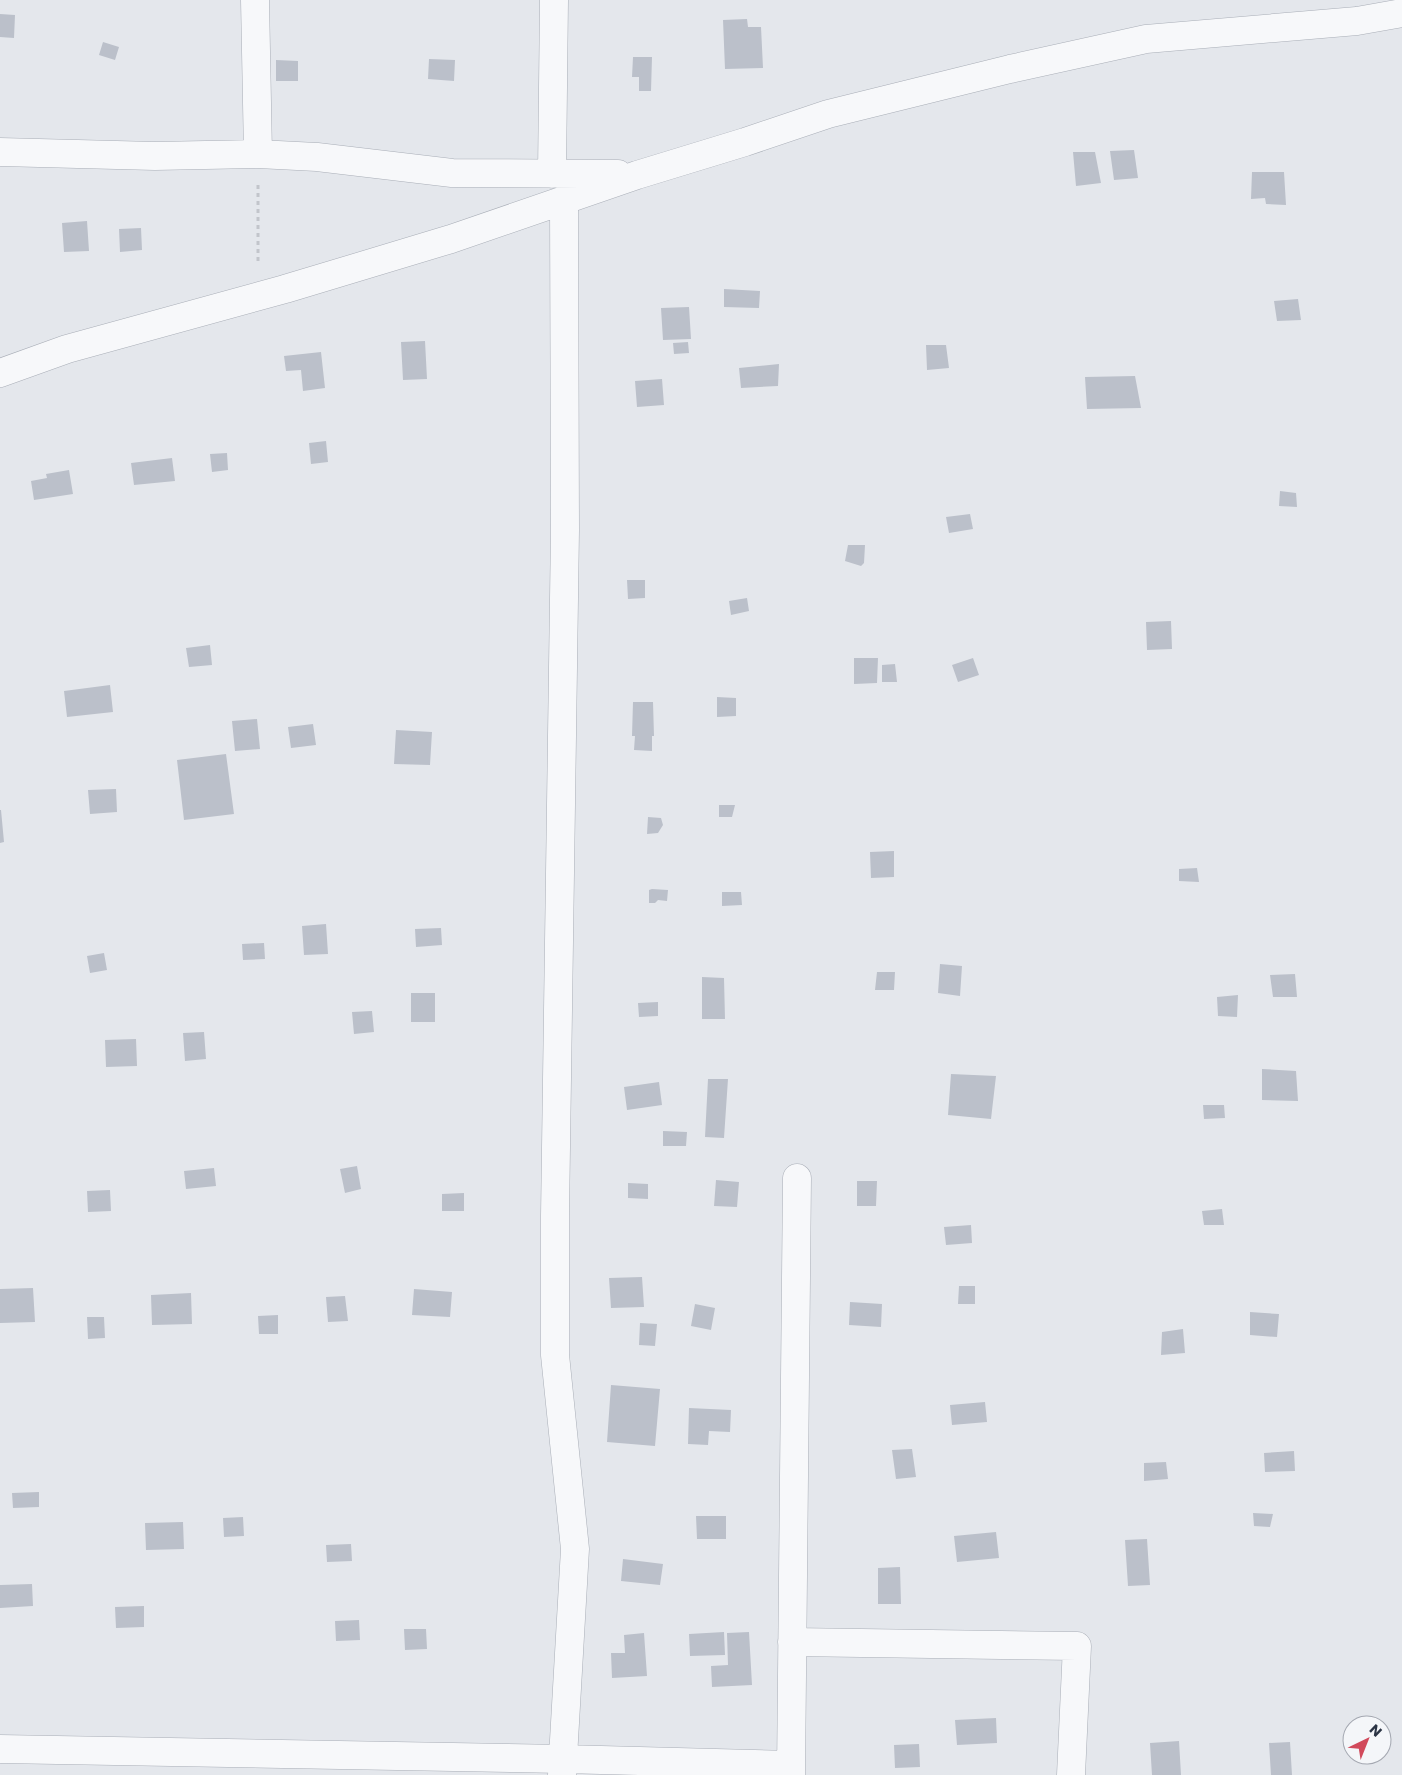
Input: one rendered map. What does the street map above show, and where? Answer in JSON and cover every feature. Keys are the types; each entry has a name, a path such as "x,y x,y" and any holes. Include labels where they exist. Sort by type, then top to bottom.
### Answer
{"street":[{"path":"552,174 554,0"},
{"path":"251,4 258,154"},
{"path":"0,373 67,349 258,297 451,239 637,175 828,114 1010,69 1146,39 1357,21 1402,12"},
{"path":"0,152 156,156 258,154 317,157 452,173 637,175"},
{"path":"562,1767 575,1549 555,1355 565,530 564,200"},
{"path":"0,1749 562,1767 791,1770 797,1178"},
{"path":"792,1642 1077,1646 1071,1775"}],"path":[{"path":"258,154 258,297"}],"building":[{"path":"0,14 15,15 14,38 0,37"},
{"path":"747,19 748,27 761,27 763,68 725,69 723,20"},
{"path":"103,42 119,47 115,60 99,55"},
{"path":"633,57 652,57 651,91 639,91 639,77 632,77"},
{"path":"429,59 455,60 454,81 428,79"},
{"path":"276,60 298,61 298,81 276,81"},
{"path":"1134,150 1138,178 1114,180 1110,151"},
{"path":"1073,152 1095,152 1101,183 1076,186"},
{"path":"1252,172 1284,172 1286,205 1266,204 1265,198 1251,199"},
{"path":"87,221 89,251 64,252 62,223"},
{"path":"141,228 142,250 120,252 119,229"},
{"path":"724,289 760,291 759,308 724,307"},
{"path":"1298,299 1301,320 1277,321 1274,301"},
{"path":"689,307 691,339 663,340 661,308"},
{"path":"425,341 427,379 403,380 401,342"},
{"path":"688,342 689,353 674,354 673,343"},
{"path":"926,345 946,345 949,368 927,370"},
{"path":"321,352 325,388 303,391 301,370 286,371 284,356"},
{"path":"779,364 778,386 741,388 739,368"},
{"path":"1135,376 1141,408 1087,409 1085,377"},
{"path":"662,379 664,405 637,407 635,381"},
{"path":"326,441 328,462 311,464 309,443"},
{"path":"227,453 228,470 212,472 210,454"},
{"path":"172,458 175,481 134,485 131,463"},
{"path":"69,470 73,494 34,500 31,481 47,478 46,474"},
{"path":"1280,491 1296,493 1297,507 1279,506"},
{"path":"970,514 973,529 949,533 946,517"},
{"path":"848,545 865,545 864,563 861,566 845,561"},
{"path":"627,580 645,580 645,598 628,599"},
{"path":"747,598 749,611 731,615 729,601"},
{"path":"1171,621 1172,649 1147,650 1146,622"},
{"path":"210,645 212,665 189,667 186,648"},
{"path":"854,658 878,658 877,683 854,684"},
{"path":"973,658 979,675 958,682 952,665"},
{"path":"895,664 897,682 882,682 882,665"},
{"path":"110,685 113,712 67,717 64,691"},
{"path":"717,697 736,698 736,716 717,717"},
{"path":"633,702 653,702 654,736 652,736 652,751 634,750 635,736 632,736"},
{"path":"257,719 260,749 235,751 232,721"},
{"path":"313,724 316,745 291,748 288,727"},
{"path":"396,730 432,732 430,765 394,764"},
{"path":"226,754 234,814 184,820 177,760"},
{"path":"116,789 117,812 90,814 88,790"},
{"path":"719,805 735,805 732,817 719,817"},
{"path":"0,810 4,842 0,843"},
{"path":"648,817 661,818 663,825 658,833 647,834"},
{"path":"894,851 894,877 871,878 870,852"},
{"path":"1197,868 1199,882 1179,881 1179,869"},
{"path":"649,890 668,890 667,901 658,900 655,903 649,903"},
{"path":"722,892 741,892 742,905 722,906"},
{"path":"326,924 328,954 304,955 302,926"},
{"path":"441,928 442,945 416,947 415,929"},
{"path":"264,943 265,959 243,960 242,944"},
{"path":"104,953 107,970 90,973 87,956"},
{"path":"940,964 962,966 960,996 938,993"},
{"path":"877,972 895,972 894,990 875,990"},
{"path":"1295,974 1297,997 1273,997 1270,975"},
{"path":"702,977 724,978 725,1019 702,1019"},
{"path":"411,993 435,993 435,1022 411,1022"},
{"path":"1238,995 1237,1017 1218,1016 1217,997"},
{"path":"658,1002 658,1016 639,1017 638,1003"},
{"path":"372,1011 374,1032 354,1034 352,1012"},
{"path":"204,1032 206,1059 185,1061 183,1033"},
{"path":"136,1039 137,1066 106,1067 105,1040"},
{"path":"1262,1069 1296,1071 1298,1101 1262,1100"},
{"path":"951,1074 996,1076 991,1119 948,1115"},
{"path":"708,1079 728,1079 724,1138 705,1137"},
{"path":"659,1082 662,1105 627,1110 624,1087"},
{"path":"1203,1105 1224,1105 1225,1118 1204,1119"},
{"path":"663,1131 687,1132 686,1146 663,1146"},
{"path":"357,1166 361,1189 345,1193 340,1169"},
{"path":"214,1168 216,1186 186,1189 184,1171"},
{"path":"716,1180 739,1182 737,1207 714,1206"},
{"path":"857,1181 877,1181 876,1206 857,1206"},
{"path":"628,1183 648,1184 648,1199 628,1198"},
{"path":"110,1190 111,1211 88,1212 87,1191"},
{"path":"464,1193 464,1211 442,1211 442,1194"},
{"path":"1222,1209 1224,1225 1204,1225 1202,1211"},
{"path":"971,1225 972,1243 946,1245 944,1227"},
{"path":"642,1277 644,1307 611,1308 609,1278"},
{"path":"959,1286 975,1286 975,1304 958,1304"},
{"path":"33,1288 35,1322 0,1323 0,1289"},
{"path":"414,1289 452,1292 450,1317 412,1315"},
{"path":"191,1293 192,1324 152,1325 151,1295"},
{"path":"345,1296 348,1321 328,1322 326,1297"},
{"path":"850,1302 882,1304 881,1327 849,1325"},
{"path":"695,1304 715,1308 711,1330 691,1326"},
{"path":"1250,1312 1279,1314 1277,1337 1250,1335"},
{"path":"278,1315 278,1334 259,1334 258,1316"},
{"path":"87,1317 104,1317 105,1338 88,1339"},
{"path":"640,1323 657,1324 655,1346 639,1345"},
{"path":"1183,1329 1185,1353 1161,1355 1162,1332"},
{"path":"611,1385 660,1389 655,1446 607,1442"},
{"path":"985,1402 987,1422 952,1425 950,1405"},
{"path":"689,1408 731,1410 730,1432 709,1431 708,1445 688,1444"},
{"path":"912,1449 916,1477 896,1479 892,1450"},
{"path":"1294,1451 1295,1471 1265,1472 1264,1453"},
{"path":"1166,1462 1168,1479 1144,1481 1144,1463"},
{"path":"39,1492 39,1507 13,1508 12,1493"},
{"path":"1253,1513 1273,1514 1270,1527 1254,1526"},
{"path":"696,1516 726,1516 726,1539 697,1539"},
{"path":"243,1517 244,1536 224,1537 223,1518"},
{"path":"183,1522 184,1549 146,1550 145,1523"},
{"path":"996,1532 999,1558 957,1562 954,1536"},
{"path":"1147,1539 1150,1585 1128,1586 1125,1540"},
{"path":"351,1544 352,1561 327,1562 326,1545"},
{"path":"623,1559 663,1564 660,1585 621,1581"},
{"path":"900,1567 901,1604 878,1604 878,1568"},
{"path":"32,1584 33,1606 0,1608 0,1585"},
{"path":"144,1606 144,1627 116,1628 115,1607"},
{"path":"359,1620 360,1640 336,1641 335,1621"},
{"path":"404,1629 426,1629 427,1649 405,1650"},
{"path":"724,1632 725,1655 690,1656 689,1634"},
{"path":"749,1632 752,1685 712,1687 711,1666 728,1665 727,1633"},
{"path":"644,1633 647,1676 612,1678 611,1653 625,1653 624,1635"},
{"path":"996,1718 997,1743 957,1745 955,1720"},
{"path":"1179,1741 1181,1775 1152,1775 1150,1743"},
{"path":"1290,1742 1292,1775 1271,1775 1269,1743"},
{"path":"919,1744 920,1767 895,1768 894,1745"}]}
